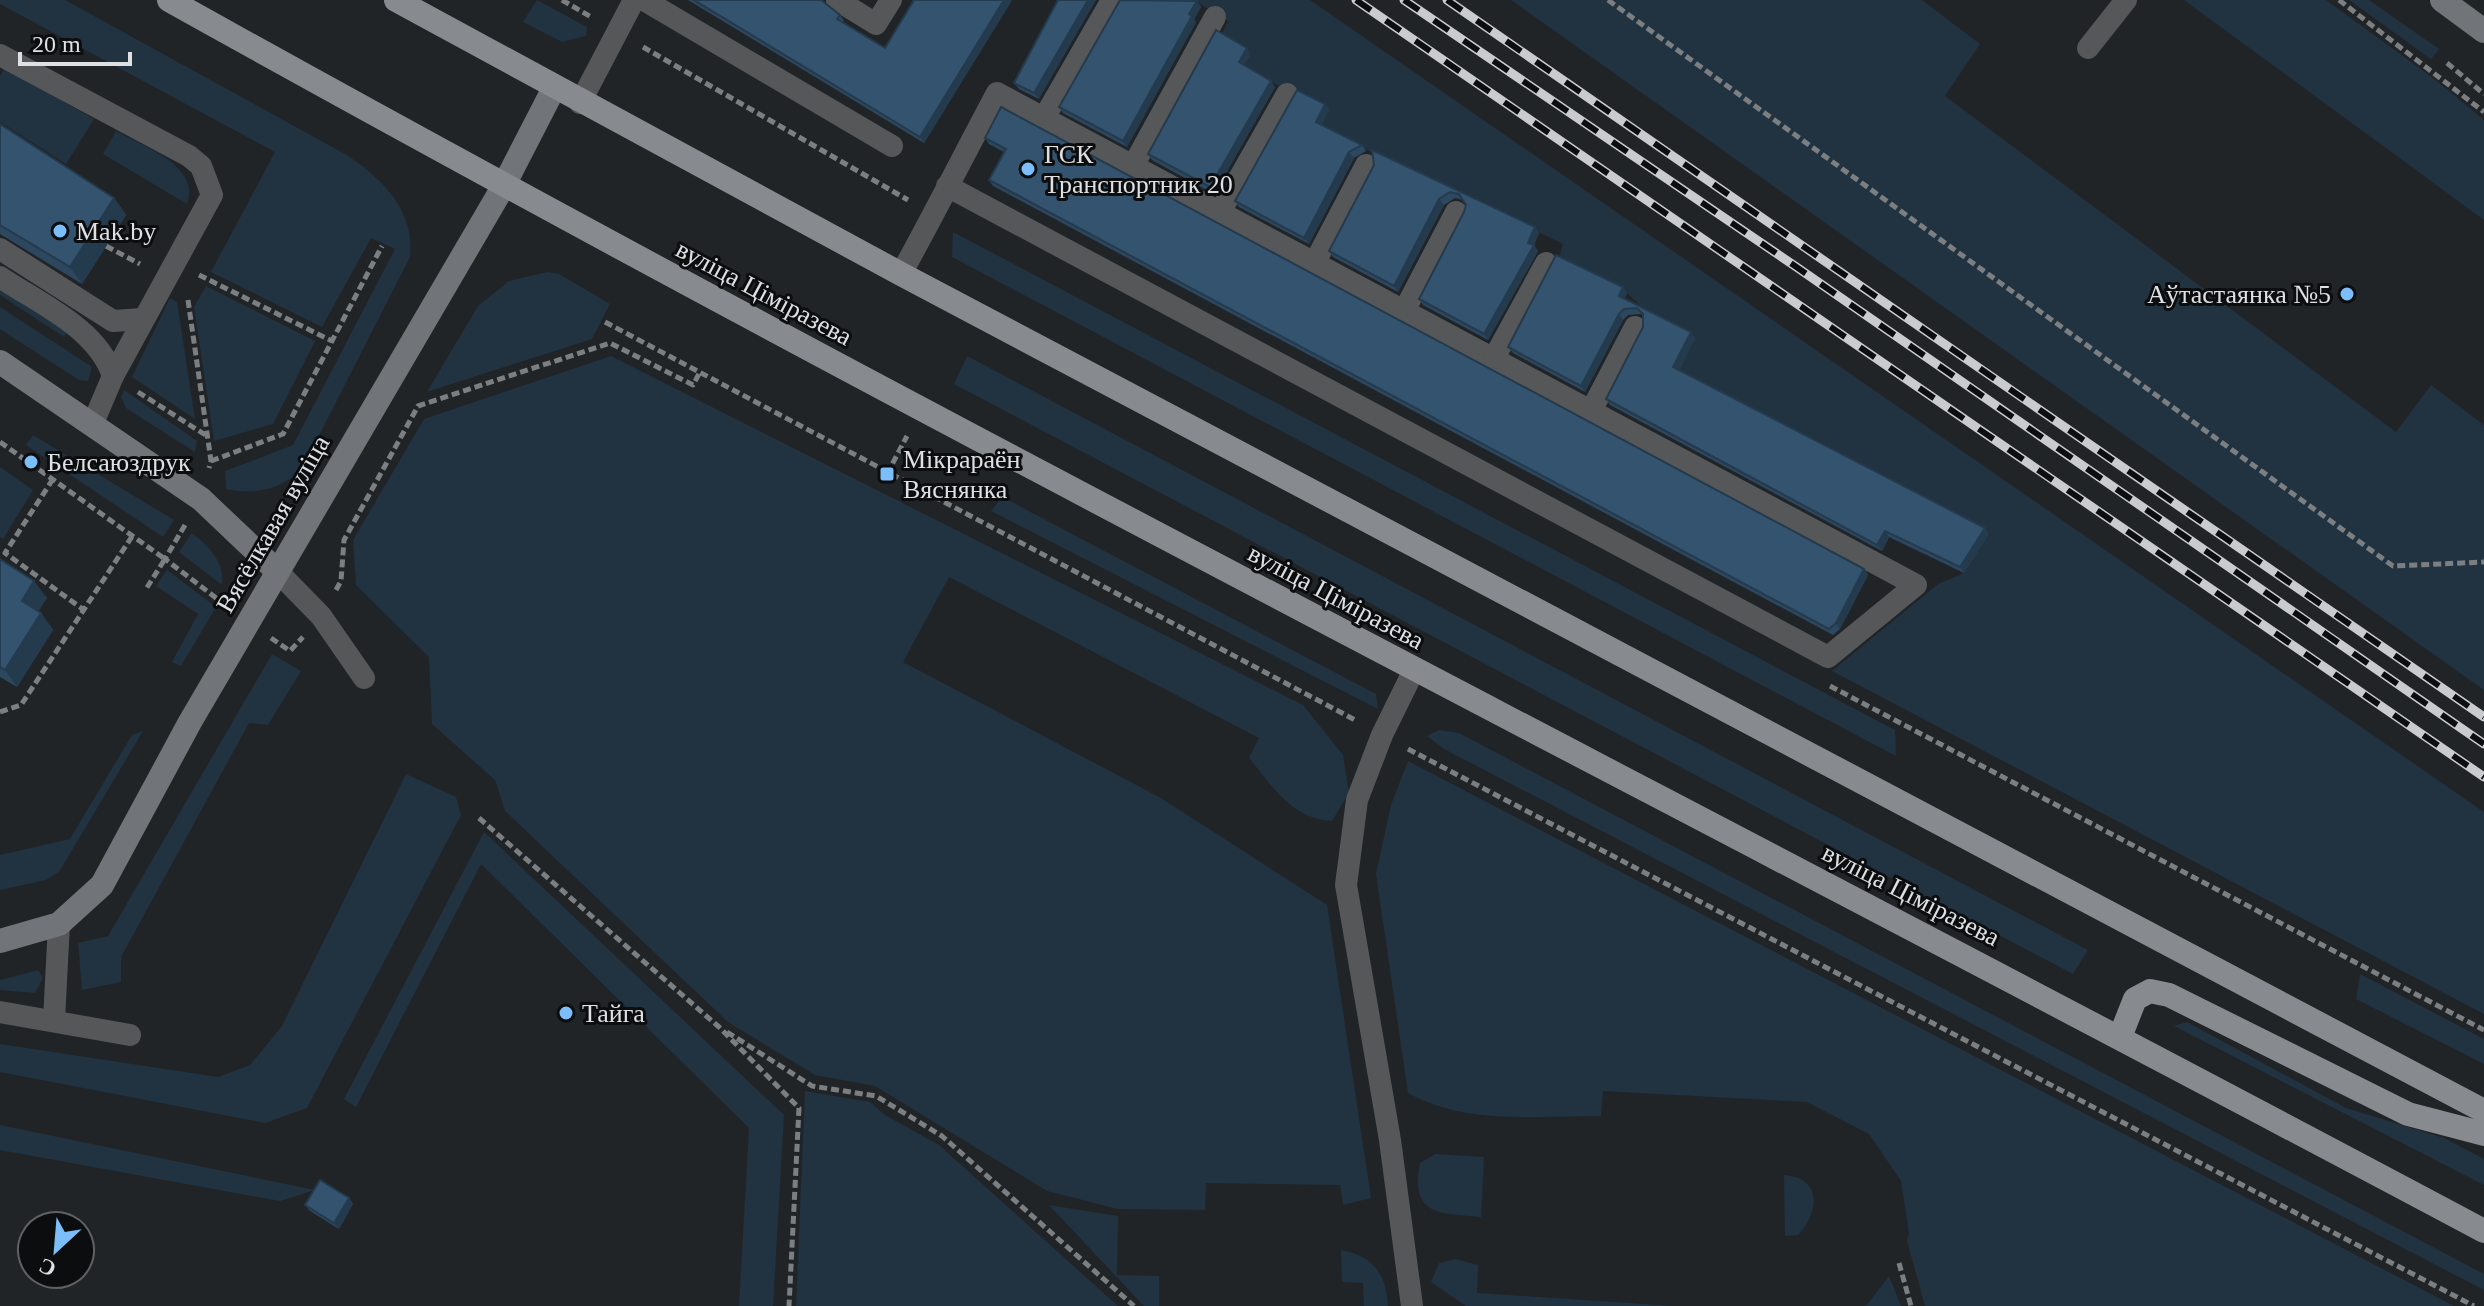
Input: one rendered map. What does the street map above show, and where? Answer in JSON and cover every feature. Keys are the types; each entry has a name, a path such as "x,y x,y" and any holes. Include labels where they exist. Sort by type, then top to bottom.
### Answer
{"main road":[{"name":"вуліца Ціміразева","path":"169,0 503,187 1414,670 2120,1037 2484,1231"},
{"path":"396,0 580,103 901,274 2484,1111"},
{"path":"2120,1037 2135,999 2150,991 2169,995 2408,1114 2484,1134"}],"street":[{"path":"2442,0 2484,31"},
{"name":"Вясёлкавая вуліца","path":"0,941 59,924 102,885 277,571 503,187 554,88"},
{"path":"0,362 201,499 277,571"}],"lane":[{"path":"580,103 634,0"},
{"path":"644,0 892,146"},
{"path":"837,0 876,24 891,0"},
{"path":"1044,118 1112,0"},
{"path":"2088,48 2126,0"},
{"path":"1133,166 1215,17"},
{"path":"0,55 189,156 201,166 212,195 113,376 93,423"},
{"path":"901,274 947,186 997,93 1916,585 1828,657 947,186"},
{"path":"1220,212 1287,94"},
{"path":"1315,262 1366,165"},
{"path":"1404,311 1456,212"},
{"path":"0,249 113,321 143,319"},
{"path":"1494,358 1546,263"},
{"path":"0,277 88,335 108,359 113,376"},
{"path":"1591,411 1635,327"},
{"path":"277,571 321,616 364,678"},
{"path":"1412,1306 1390,1140 1346,885 1357,800 1382,735 1414,670"},
{"path":"54,1020 59,924"},
{"path":"0,1012 130,1035"}],"path":[{"path":"1608,0 2393,566 2484,562"},
{"path":"2339,0 2484,112"},
{"path":"2447,63 2484,94"},
{"path":"211,461 283,434 382,246"},
{"path":"200,275 332,341"},
{"path":"146,589 201,499 211,461 187,290"},
{"path":"605,322 1382,735 2474,1306"},
{"path":"341,581 344,540 418,406 610,343 693,385 700,372"},
{"path":"887,474 922,409"},
{"path":"0,442 290,651"},
{"path":"53,479 2,552 84,610"},
{"path":"0,712 21,705 133,535"},
{"path":"479,818 719,1027 799,1108 789,1306"},
{"path":"719,1027 812,1086 876,1096 942,1136 1134,1306"},
{"path":"1899,1263 1911,1306"}],"shaded area":[{"path":"0,0 65,0 345,154 383,185 401,210 407,224 410,257 304,465 288,480 269,489 237,491 226,489 225,471 293,445 395,249 371,238 322,327 211,272 275,152 0,4"},
{"path":"537,0 587,27 586,36 562,42 523,22"},
{"path":"1194,0 1310,0 2484,812 2484,1014 1832,671 1938,584 1964,573 1677,373 1652,317 1627,293 1558,261 1563,244 1321,128 1329,110 1243,68 1221,36 1228,21"},
{"path":"1511,0 1922,0 1980,44 1945,96 2396,432 2431,385 2484,425 2484,690"},
{"path":"2184,0 2326,0 2433,78 2484,120 2484,220"},
{"path":"2349,0 2369,0 2439,49 2431,59"},
{"path":"5,68 94,119 66,164 0,122 0,76"},
{"path":"116,131 153,150 178,168 186,179 189,191 187,204 103,154"},
{"path":"953,232 1895,730 1896,756 952,257"},
{"path":"547,272 559,274 610,304 592,339 427,392 478,306 509,281"},
{"path":"0,284 69,330 64,337 0,295"},
{"path":"206,286 315,341 273,424 214,441 194,307"},
{"path":"170,298 177,302 195,419 132,377"},
{"path":"0,307 92,367 88,381 79,380 0,329"},
{"path":"611,356 1303,705 1343,755 1349,793 1332,821 1318,819 1294,808 1275,790 1249,758 1259,738 949,577 903,662 1161,798 1327,905 1371,1198 1343,1205 1340,1185 1206,1183 1205,1210 1118,1209 1047,1191 875,1086 815,1075 728,1022 505,811 495,780 432,724 429,657 356,585 353,540 424,419"},
{"path":"967,356 2088,950 2073,974 954,384"},
{"path":"124,390 197,441 195,452 126,408 121,397"},
{"path":"33,435 174,520 163,537 26,445"},
{"path":"0,467 33,490 3,539 0,537"},
{"path":"1002,497 1376,694 1378,709 991,511"},
{"path":"192,533 218,562 222,585 179,552"},
{"path":"167,570 216,607 181,666 172,662 198,614 156,586"},
{"path":"272,654 301,671 268,725 249,723 121,957 121,982 82,990 78,943 108,936"},
{"path":"1439,730 1459,733 2484,1274 2484,1290 1444,749 1427,736"},
{"path":"143,731 59,872 46,880 0,890 0,855 70,839 132,735"},
{"path":"1408,761 2454,1306 1925,1306 1907,1241 1909,1233 1901,1181 1869,1134 1807,1102 1603,1091 1601,1116 1527,1117 1453,1110 1408,1093 1376,874 1391,805"},
{"path":"406,774 456,797 461,815 307,1108 265,1123 0,1072 0,1044 218,1077 250,1065 282,1026"},
{"path":"484,832 784,1115 773,1306 739,1306 749,1128 481,864 356,1107 344,1099"},
{"path":"38,970 43,978 35,993 0,990 0,980"},
{"path":"2360,974 2484,1039 2484,1064 2356,999"},
{"path":"2187,1022 2346,1108 2444,1138 2484,1159 2484,1185 2174,1026"},
{"path":"805,1091 870,1102 885,1115 939,1145 1118,1306 796,1306"},
{"path":"0,1125 315,1190 280,1201 0,1150"},
{"path":"1435,1154 1484,1157 1481,1217 1441,1212 1424,1202 1419,1193 1420,1163"},
{"path":"1784,1175 1806,1183 1814,1198 1810,1217 1798,1235 1785,1236"},
{"path":"1049,1205 1118,1216 1117,1275 1159,1276 1159,1306 1144,1306"},
{"path":"1341,1250 1362,1257 1376,1268 1384,1284 1388,1306 1364,1306 1363,1283 1342,1282"},
{"path":"1456,1259 1478,1265 1477,1293 1674,1306 1466,1306 1431,1282 1439,1263"},
{"path":"1889,1276 1901,1306 1863,1306 1867,1305"}],"building":[{"path":"694,0 821,0 840,15 837,19 885,48 914,0 1004,0 920,137"},
{"path":"1058,0 1088,0 1034,93 1014,83"},
{"path":"1120,0 1197,1 1189,14 1192,16 1123,141 1059,107"},
{"path":"1216,30 1247,48 1239,62 1271,81 1210,187 1148,154"},
{"path":"1297,90 1325,104 1316,122 1362,145 1349,152 1304,238 1235,201"},
{"path":"1001,107 1864,569 1836,623 1829,629 989,180 1006,149 985,138"},
{"path":"0,124 114,198 70,267 0,225"},
{"path":"1372,150 1535,227 1528,243 1534,245 1484,334 1419,299 1464,212 1466,205 1459,194 1450,192 1439,199 1394,286 1329,251 1374,165"},
{"path":"1556,255 1623,287 1619,296 1691,332 1673,367 1985,528 1960,567 1885,531 1877,545 1606,399 1643,327 1643,314 1637,308 1624,309 1619,314 1581,386 1508,347"},
{"path":"0,559 34,581 22,601 41,613 5,670 0,667"},
{"path":"320,1180 349,1198 334,1223 305,1205"}],"railway":[{"path":"1356,0 2484,777"},
{"path":"1404,0 1795,266 2484,744"},
{"path":"1447,0 2484,717"}],"place":[{"name":"ГСК Транспортник 20","path":"1028,169"},
{"name":"Mak.by","path":"60,231"},
{"name":"Аўтастаянка №5","path":"2347,294"},
{"name":"Белсаюздрук","path":"31,462"},
{"name":"Мікрараён Вяснянка","path":"887,474"},
{"name":"Тайга","path":"566,1013"}]}
